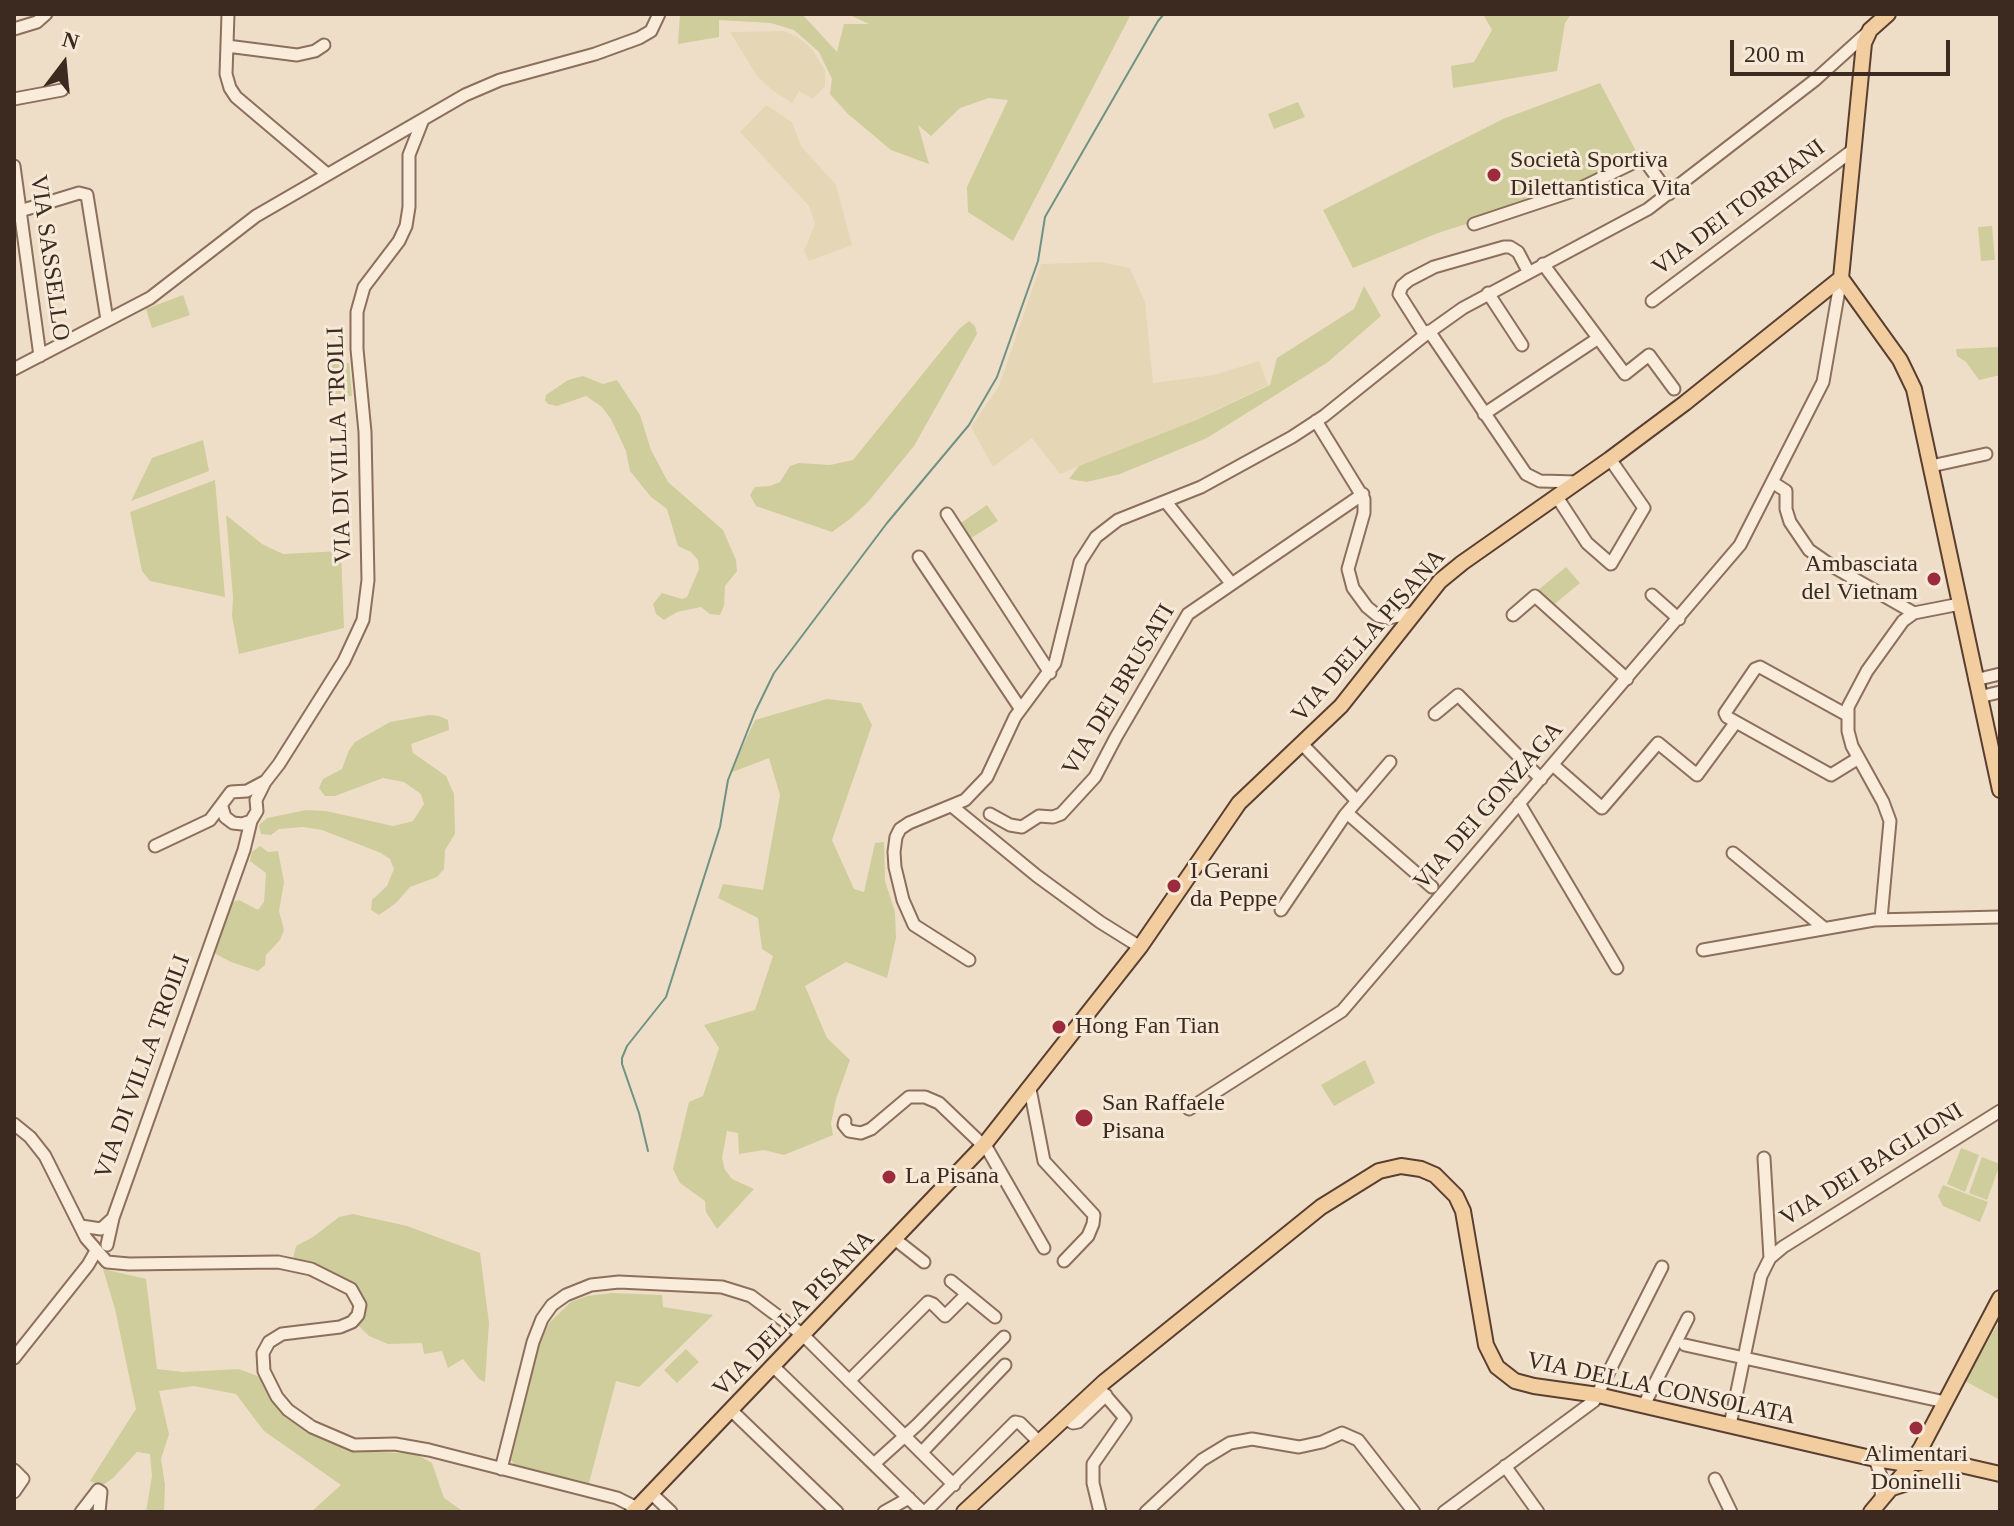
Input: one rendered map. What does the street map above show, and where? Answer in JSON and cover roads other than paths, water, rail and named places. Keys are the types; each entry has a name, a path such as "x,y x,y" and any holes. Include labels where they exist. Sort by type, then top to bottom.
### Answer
{"main road":[{"path":"1885,15 1870,30 1864,43 1841,278 1908,373 1917,401 2000,790"},
{"name":"VIA DELLA PISANA","path":"638,1505 732,1411 984,1145 1140,947 1239,803 1347,700 1414,613 1457,566 1610,459 1730,369 1841,278"},
{"name":"VIA DELLA CONSOLATA","path":"964,1512 1065,1418 1102,1392 1321,1207 1379,1171 1406,1166 1441,1178 1459,1200 1484,1340 1497,1367 1511,1378 1528,1385 1598,1395 1875,1459 1967,1466"},
{"path":"1876,1506 1911,1463 2000,1298"},
{"path":"1928,1433 1929,1442 1936,1451 1967,1466 2000,1474"},
{"path":"1892,1488 1937,1472 1967,1466"}],"street":[{"path":"14,29 37,22 46,14"},
{"path":"228,14 226,74 233,93 327,174"},
{"path":"14,369 150,298 256,216 465,95 491,83 595,54 644,36 655,26 659,14"},
{"path":"969,960 914,925 903,900 893,857 897,834 902,827 953,807 976,792 987,777 1020,708 1050,673 1058,654 1080,562 1100,533 1118,520 1231,472 1316,421 1427,333 1488,293 1628,221 1669,194 1822,75 1870,30"},
{"path":"227,46 297,55 315,51 324,45"},
{"path":"14,99 62,90"},
{"name":"VIA DI VILLA TROILI","path":"101,1248 251,821 258,809 256,800 360,631 366,609 365,432 357,349 357,312 368,280 399,241 406,226 409,155 422,122"},
{"name":"VIA DEI TORRIANI","path":"1652,301 1853,150"},
{"path":"1474,224 1579,189 1643,158 1669,194"},
{"name":"VIA SASSELLO","path":"14,166 40,356"},
{"path":"20,211 79,193 87,195 107,320"},
{"path":"1528,271 1518,252 1504,247 1434,267 1409,280 1399,294 1526,474 1540,481 1578,482"},
{"path":"1543,264 1625,374 1649,355 1674,389"},
{"name":"VIA DEI GONZAGA","path":"1189,1109 1342,1011 1744,539 1823,382 1841,278"},
{"path":"1488,293 1522,345"},
{"path":"1484,414 1597,339"},
{"path":"1316,421 1363,494 1364,511 1349,564 1350,582 1363,602 1378,616 1388,618 1414,613"},
{"path":"1931,466 1986,454"},
{"path":"1557,497 1587,543 1611,564 1644,508 1610,459"},
{"path":"1772,482 1787,492 1790,522 1809,550 1914,613"},
{"name":"VIA DEI BRUSATI","path":"990,814 1010,825 1022,827 1039,816 1058,816 1095,777 1181,622 1193,609 1363,494"},
{"path":"1166,502 1231,583"},
{"path":"947,514 1050,673"},
{"path":"919,557 1020,708"},
{"path":"1652,595 1679,619"},
{"path":"1513,615 1535,596 1627,679"},
{"path":"1881,919 1890,821 1849,738 1847,715 1851,698 1900,624 1914,613 1960,604"},
{"path":"1847,715 1759,667 1725,710 1726,716 1831,775 1857,759"},
{"path":"1975,680 2000,674"},
{"path":"1979,697 2000,692"},
{"path":"1435,714 1458,695 1541,779"},
{"path":"1553,765 1602,808 1658,743 1697,775 1736,722"},
{"path":"1302,744 1357,801"},
{"path":"1281,910 1347,813 1390,762"},
{"name":"VIA DI VILLA TROILI","path":"222,807 231,792 247,791 265,782"},
{"path":"247,791 256,800"},
{"path":"1519,803 1617,968"},
{"path":"155,846 210,820 222,807 245,840"},
{"path":"953,807 1037,876 1108,928 1140,947"},
{"path":"1347,813 1432,887"},
{"path":"210,820 251,821"},
{"path":"1733,853 1824,928"},
{"path":"1703,950 1881,919 2000,917"},
{"path":"1030,1089 1044,1161 1094,1215 1088,1236 1064,1261"},
{"path":"845,1121 844,1125 849,1131 864,1132 906,1099 925,1097 945,1108 984,1145 1044,1248"},
{"name":"VIA DEI BAGLIONI","path":"1770,1258 2000,1111"},
{"path":"14,1124 30,1137 45,1156 81,1226 101,1248 125,1264 278,1262 307,1268 336,1279 351,1289 358,1297 360,1310 355,1319 340,1327 282,1334 269,1342 264,1350 264,1371 285,1407 312,1427 350,1444 407,1445 671,1512"},
{"path":"1730,1425 1761,1276 1770,1258 1764,1158"},
{"path":"81,1226 101,1229 113,1218"},
{"path":"896,1240 924,1262"},
{"path":"14,1357 101,1248"},
{"path":"1444,1512 1589,1405 1598,1395 1662,1267"},
{"path":"951,1281 995,1317"},
{"path":"501,1469 538,1327 552,1305 575,1291 619,1282 728,1288 751,1296 803,1335 954,1485"},
{"path":"849,1381 928,1302 945,1316 967,1294"},
{"path":"1644,1405 1688,1318"},
{"path":"875,1463 1004,1337"},
{"path":"1685,1345 1945,1402"},
{"path":"922,1452 1005,1365"},
{"path":"774,1367 924,1512 1015,1422 1020,1423 1039,1442"},
{"path":"1100,1512 1093,1483 1093,1464 1125,1418 1102,1392"},
{"path":"732,1411 833,1508"},
{"path":"1146,1512 1202,1460 1226,1444 1242,1439 1296,1447 1322,1442 1337,1433 1358,1440 1414,1512"},
{"path":"1875,1459 1882,1479 1876,1506"},
{"path":"1505,1466 1538,1512"},
{"path":"14,1470 23,1479 14,1492"},
{"path":"1715,1479 1731,1512"},
{"path":"83,1510 100,1490 98,1512"},
{"path":"617,1498 638,1505"},
{"path":"884,1512 909,1498"},
{"path":"83,1510 92,1507 98,1512"},
{"path":"818,1512 833,1508"}],"waterway":[{"path":"648,1151 622,1058 627,1046 666,997 720,827 728,780 755,712 774,673 887,523 969,425 997,377 1038,261 1045,217 1164,14"}],"place":[{"name":"Società Sportiva Dilettantistica Vita","path":"1494,175"},
{"name":"Ambasciata del Vietnam","path":"1934,579"},
{"name":"I Gerani da Peppe","path":"1174,886"},
{"name":"Hong Fan Tian","path":"1059,1027"},
{"name":"San Raffaele Pisana","path":"1084,1118"},
{"name":"La Pisana","path":"889,1177"},
{"name":"Alimentari Doninelli","path":"1916,1428"}]}
